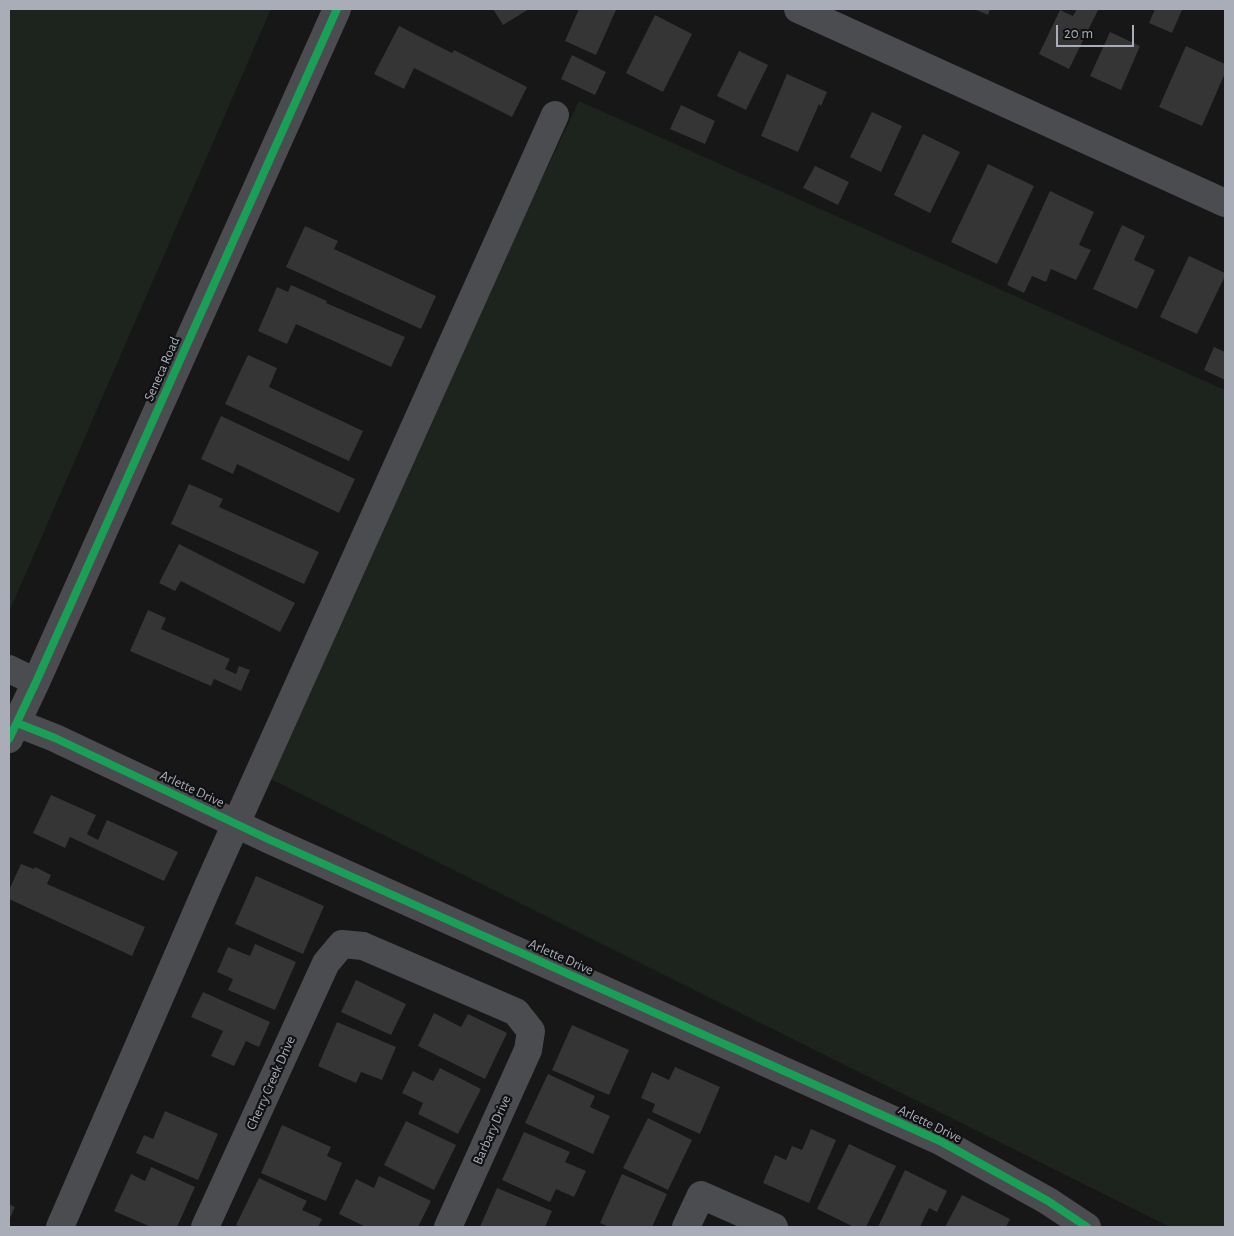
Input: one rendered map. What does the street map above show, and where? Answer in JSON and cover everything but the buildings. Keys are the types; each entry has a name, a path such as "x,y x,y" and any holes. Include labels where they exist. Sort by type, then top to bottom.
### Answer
{"street":[{"name":"Seneca Road","path":"13,731 337,9"},
{"path":"798,9 1225,203"},
{"path":"60,1227 208,886 555,115"},
{"path":"9,669 36,682"},
{"name":"Arlette Drive","path":"13,731 55,738 236,824 940,1141 1048,1201 1087,1227"},
{"name":"Barbary Drive","path":"342,944 363,946 516,1012 531,1031 528,1050 448,1227"},
{"name":"Cherry Creek Drive","path":"205,1227 326,963 342,944"},
{"path":"686,1227 701,1194 774,1227"}],"shaded area":[{"path":"9,9 271,9 9,612"},
{"path":"579,101 1225,390 1225,1227 1170,1227 259,773"}],"cycle path":[{"path":"9,739 337,9"},
{"path":"17,723 55,738 268,839 940,1141 1048,1201 1087,1227"}]}
